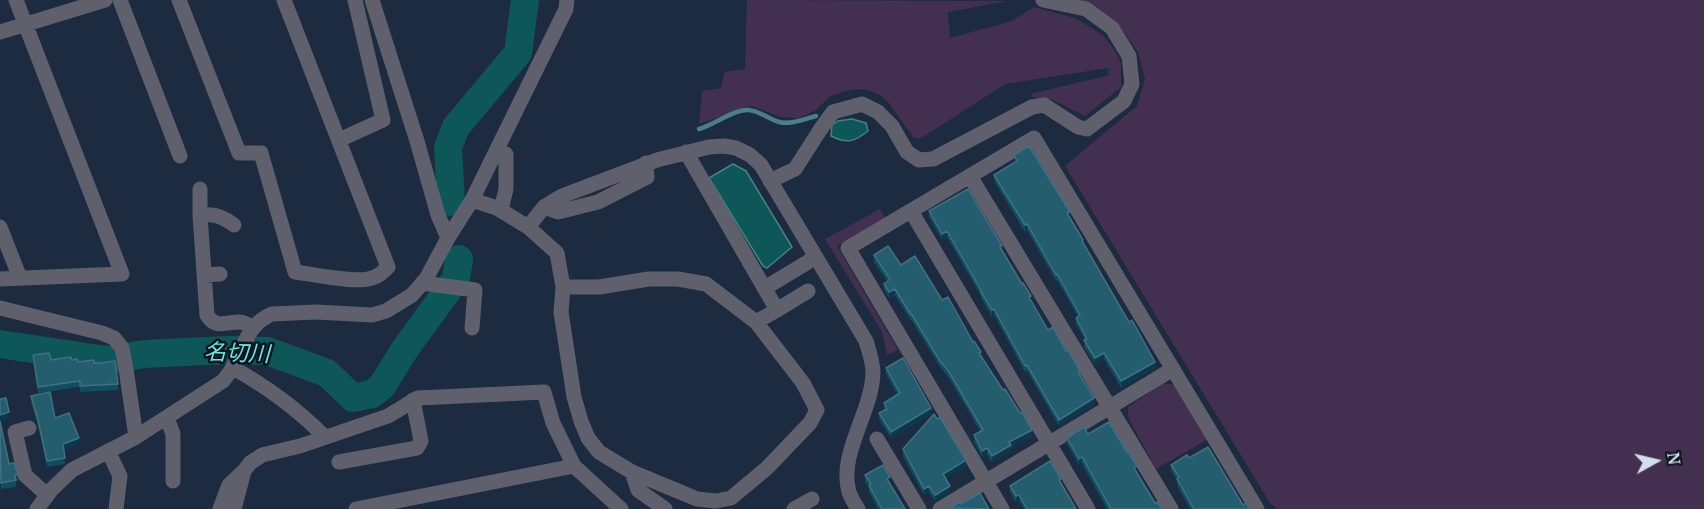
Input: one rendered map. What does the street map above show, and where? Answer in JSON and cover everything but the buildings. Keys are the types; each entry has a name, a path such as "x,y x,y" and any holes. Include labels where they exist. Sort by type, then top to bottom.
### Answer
{"street":[{"path":"0,279 122,274 16,0"},
{"path":"0,32 105,0"},
{"path":"120,0 180,156"},
{"path":"179,0 239,153 261,153 295,272 358,280 371,279 388,267 284,0"},
{"path":"339,140 383,120 355,0"},
{"path":"372,0 438,215 448,238"},
{"path":"37,509 60,480 72,470 136,437 223,381 233,368 244,342 258,321 272,314 316,312 372,315 386,311 412,295 422,283 472,200 566,9 567,0"},
{"path":"770,181 795,169 833,112 862,104 878,112 892,126 907,152 919,160 933,159 1032,106 1044,105 1078,127 1087,129 1124,101 1132,84 1129,56 1112,28 1086,9 1043,0"},
{"path":"1002,509 848,248 1034,138 1257,509"},
{"path":"528,227 544,207 562,196 646,163 708,147 736,148 750,155 761,165 866,341 873,372 871,388 848,463 847,480 850,495 858,509"},
{"path":"686,152 777,310"},
{"path":"501,210 506,189 506,154"},
{"path":"970,176 1171,509"},
{"path":"200,189 208,319 216,324 242,322 253,328"},
{"path":"472,200 501,210 528,227 557,252 563,287 561,312 574,397 588,438 599,452 632,472 698,499 716,501 730,498 767,468 810,423 817,410 803,383 756,322 706,284 678,279 650,279 599,287 563,287"},
{"path":"911,211 1088,509"},
{"path":"200,216 207,214 220,216 234,225"},
{"path":"0,227 20,278"},
{"path":"765,288 816,257"},
{"path":"204,275 220,274"},
{"path":"422,283 475,290 472,328"},
{"path":"756,322 808,291"},
{"path":"0,308 114,338 122,348 136,437"},
{"path":"233,368 245,374 303,416 325,436"},
{"path":"940,509 1173,369"},
{"path":"220,509 229,484 250,463 262,455 300,446 388,416 418,398 544,392 553,423 574,466 621,509"},
{"path":"339,462 417,448 421,441 413,400"},
{"path":"167,418 173,434 173,481"},
{"path":"29,428 15,432 25,475 47,495"},
{"path":"877,439 919,509"},
{"path":"108,452 120,476 116,509"},
{"path":"356,509 574,466"},
{"path":"234,509 244,471"},
{"path":"632,472 638,490 665,509"},
{"path":"794,509 812,499"}],"shaded area":[{"path":"747,0 1007,1 948,12 950,38 1012,21 1034,7 1075,18 1103,35 1121,63 1121,87 1085,116 1053,100 1032,97 1031,94 1109,75 1108,68 1005,84 920,139 913,137 889,103 880,95 865,89 848,90 829,97 816,110 799,118 781,117 752,106 699,124 702,91 721,88 724,72 745,69"},
{"path":"1081,0 1704,0 1704,509 1277,509 1270,503 1065,166 1137,106 1145,79 1138,52 1119,25 1095,6"},
{"path":"852,119 866,123 868,131 850,141 831,136 832,125 838,121"},
{"path":"733,164 746,171 792,247 767,268 763,266 709,178"},
{"path":"880,209 885,218 837,246 898,350 887,355 882,332 825,239"},
{"path":"1162,384 1176,384 1210,438 1156,469 1128,417 1128,407"}],"waterway":[{"name":"名切川","path":"451,202 448,147 456,127 518,53 525,0"},
{"path":"699,129 729,115 748,110 756,111 783,123 816,116"},
{"name":"名切川","path":"0,344 106,360 144,354 228,350 267,351 327,373 353,398 372,394 382,386 405,349 456,279 459,259"}]}
